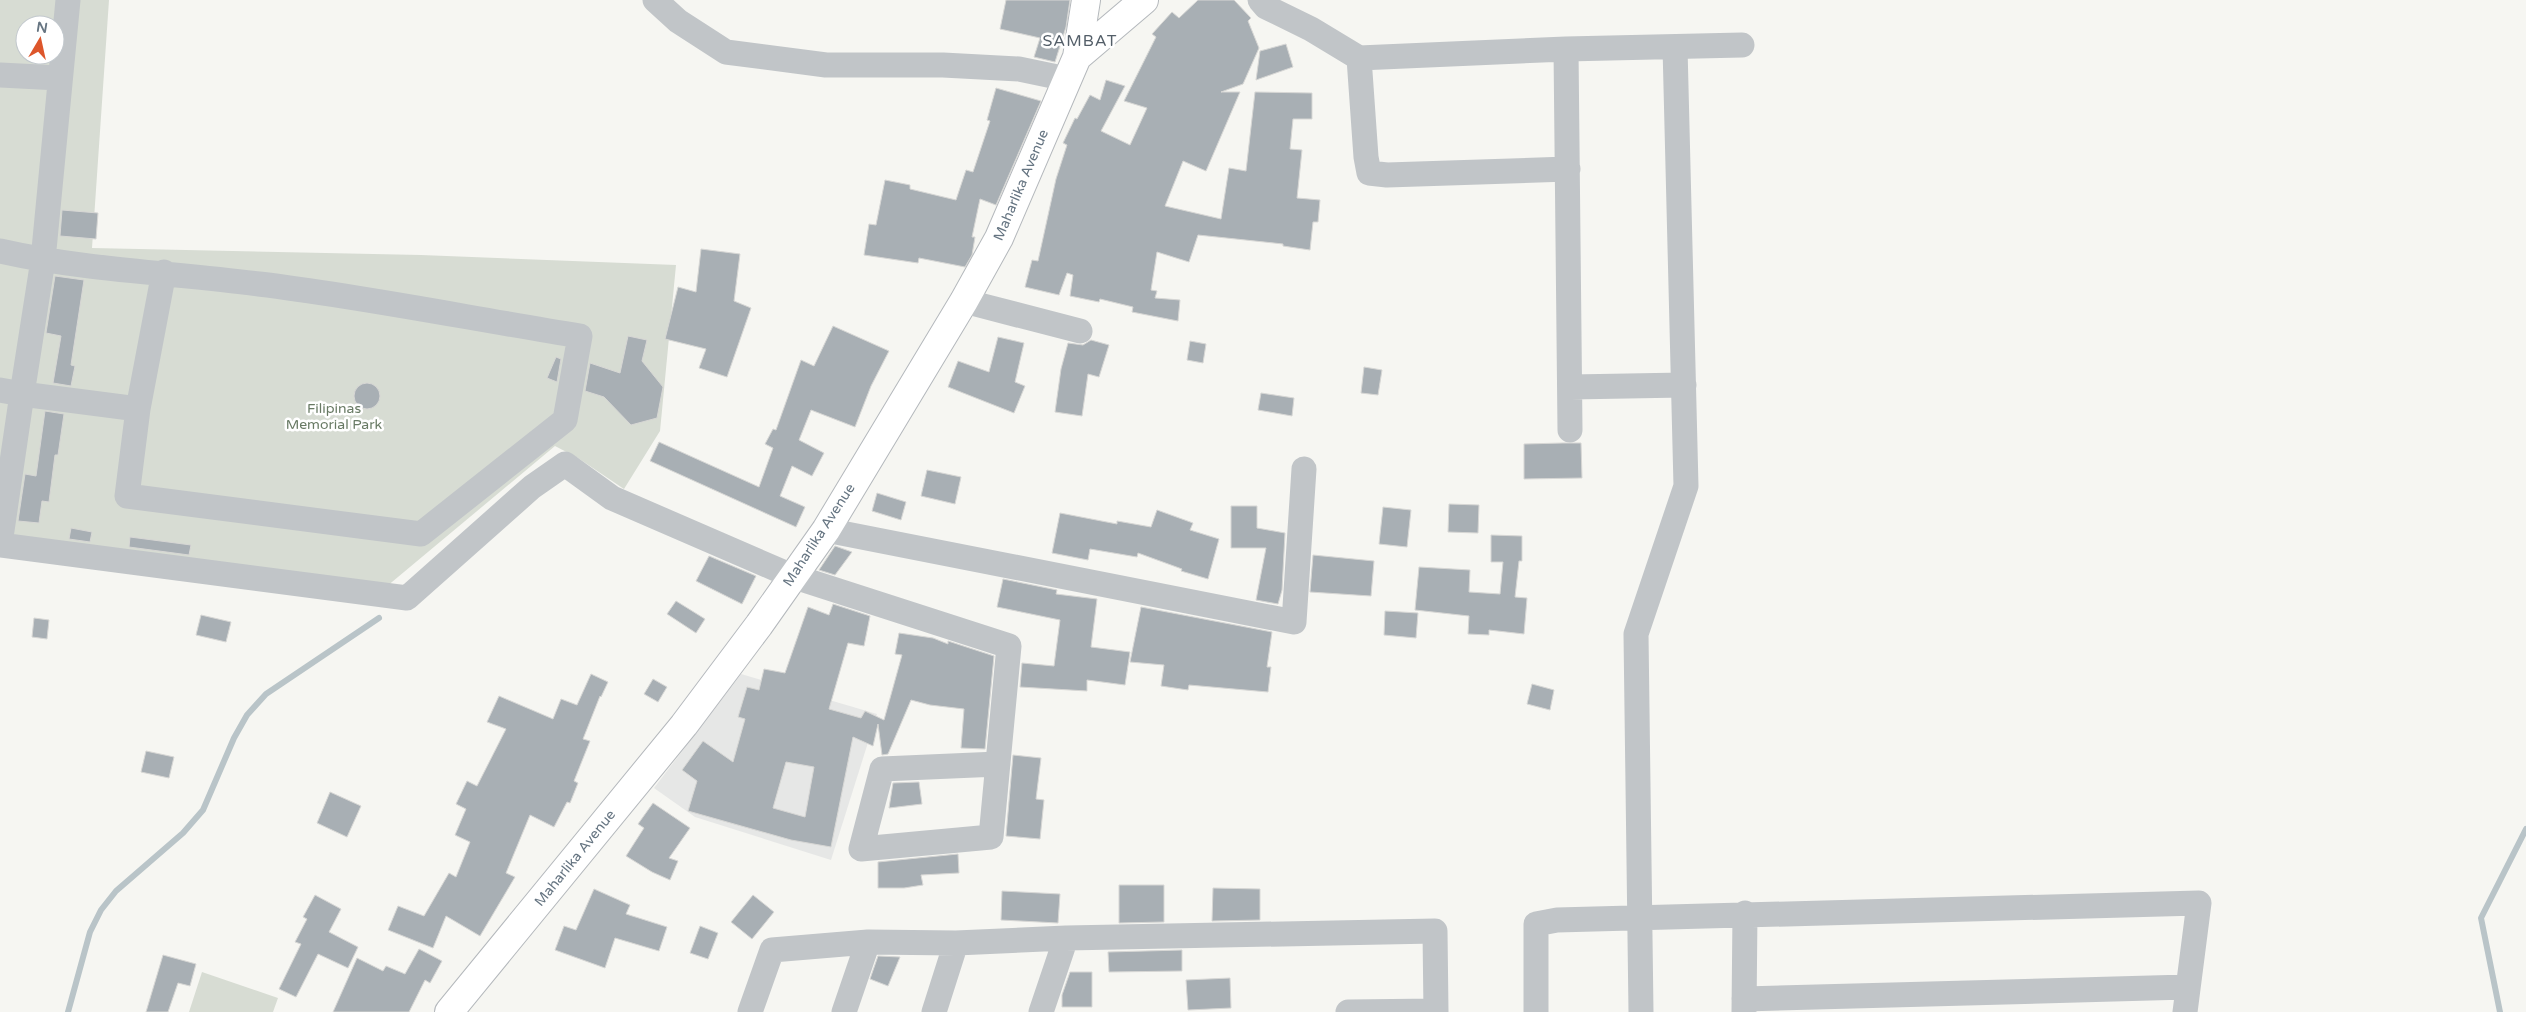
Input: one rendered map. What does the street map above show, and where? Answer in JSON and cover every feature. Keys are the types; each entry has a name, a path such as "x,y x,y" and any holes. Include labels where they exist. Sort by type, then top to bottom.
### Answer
{"main road":[{"path":"1072,68 1086,0"},
{"name":"Maharlika Avenue","path":"451,1012 684,725 759,625 826,530 964,301 999,238 1072,68 1144,0"}],"street":[{"path":"68,0 43,260 11,392 0,545 407,598 547,475 564,464 612,498 792,576 1009,646 998,764 991,837 861,848 882,769 998,764"},
{"path":"655,0 678,21 726,52 826,65 1072,68"},
{"path":"1260,0 1266,7 1311,29 1359,58 1566,49 1742,45"},
{"path":"1641,1012 1636,634 1686,486 1675,47"},
{"path":"1566,49 1570,430"},
{"path":"1359,58 1366,158 1369,173 1387,175 1568,169"},
{"path":"0,75 59,78"},
{"path":"0,251 43,260 164,272 262,284 580,336 565,420 422,534 127,496 138,409 164,272"},
{"path":"964,301 1080,330"},
{"path":"1571,387 1684,385"},
{"path":"11,392 138,409"},
{"path":"545,436 547,475"},
{"path":"826,530 1294,622 1304,469"},
{"path":"1536,1012 1536,924 1557,920 1640,916 2199,903 2187,986 2186,1012"},
{"path":"1745,914 1744,1005 2187,986"},
{"path":"750,1012 772,950 868,942 956,942 1434,930 1436,1012 1348,1012"},
{"path":"1041,1012 1066,938"},
{"path":"844,1012 868,942"},
{"path":"934,1012 956,942"}],"shaded area":[{"path":"741,674 877,714 831,860 695,817 654,788"}],"green space":[{"name":"Filipinas Memorial Park","path":"0,0 109,0 92,248 421,255 676,265 660,431 624,489 578,458 555,446 386,587 0,540"},
{"path":"202,972 278,998 273,1012 189,1012"}],"building":[{"path":"1006,0 1070,0 1066,27 1055,62 1034,57 1040,38 1000,29"},
{"path":"1198,0 1234,0 1251,18 1248,21 1259,48 1243,84 1221,92 1240,92 1206,171 1183,161 1165,206 1221,219 1229,168 1246,171 1255,92 1312,93 1312,119 1293,119 1290,149 1302,150 1297,198 1320,200 1318,222 1313,222 1310,250 1283,246 1283,244 1198,235 1189,262 1157,252 1151,290 1157,291 1155,298 1180,300 1178,321 1132,312 1133,307 1100,299 1099,302 1070,296 1073,275 1067,273 1059,295 1025,287 1032,260 1038,261 1056,179 1067,145 1063,143 1075,118 1077,119 1090,95 1100,100 1106,80 1125,86 1101,131 1130,145 1147,108 1124,101 1156,37 1152,34 1172,12 1179,18"},
{"path":"1286,44 1293,67 1256,80 1260,51"},
{"path":"996,88 1041,101 996,205 980,199 972,237 975,237 972,255 965,267 919,258 918,263 864,255 869,224 876,225 885,180 910,185 910,189 956,200 966,170 973,172 990,121 987,120"},
{"path":"62,210 98,213 96,239 60,236"},
{"path":"701,249 740,254 734,301 751,308 727,377 699,368 706,349 665,339 678,287 696,292"},
{"path":"55,276 84,280 71,365 75,366 71,386 53,383 61,336 46,333"},
{"path":"833,326 889,351 871,386 855,427 811,410 799,440 824,453 812,476 792,466 780,496 805,507 796,527 650,461 659,442 759,487 773,448 765,444 773,429 776,430 801,360 814,366"},
{"path":"628,336 647,340 642,361 663,387 657,418 631,425 604,397 585,391 590,363 620,373"},
{"path":"998,337 1024,343 1015,382 1025,386 1014,413 948,387 958,361 989,372"},
{"path":"1091,340 1109,345 1099,377 1088,374 1082,416 1055,412 1061,369 1068,343 1083,345"},
{"path":"1190,341 1206,344 1203,363 1187,360"},
{"path":"556,357 561,359 557,382 547,378"},
{"path":"1364,367 1382,370 1378,395 1361,393"},
{"path":"367,383 376,387 380,396 376,405 367,409 358,405 354,396 358,387"},
{"path":"1261,393 1294,398 1292,416 1258,410"},
{"path":"45,411 64,414 58,455 55,455 49,502 42,501 39,523 18,521 25,474 36,476"},
{"path":"1581,443 1582,478 1524,479 1524,444"},
{"path":"927,470 961,477 955,504 921,496"},
{"path":"877,493 906,502 901,520 872,511"},
{"path":"1449,504 1479,505 1478,533 1448,532"},
{"path":"1231,506 1257,506 1257,528 1285,533 1282,590 1278,604 1256,600 1266,548 1231,548"},
{"path":"1383,507 1411,510 1407,547 1379,544"},
{"path":"1157,510 1193,523 1190,530 1219,539 1208,579 1181,571 1182,569 1138,553 1137,557 1090,549 1088,560 1052,553 1060,513 1117,524 1117,521 1151,527"},
{"path":"71,528 92,532 90,542 69,539"},
{"path":"1491,535 1522,536 1522,561 1519,561 1515,597 1527,598 1524,634 1489,630 1489,635 1468,634 1469,616 1415,610 1419,567 1470,570 1469,592 1500,594 1503,562 1491,562"},
{"path":"130,537 191,545 189,555 129,547"},
{"path":"835,546 852,552 835,575 819,570"},
{"path":"1313,555 1374,561 1371,596 1310,592"},
{"path":"709,556 756,576 742,604 696,581"},
{"path":"1003,579 1057,590 1056,594 1097,599 1091,647 1130,652 1125,685 1087,680 1087,691 1020,687 1022,663 1054,666 1060,620 997,607"},
{"path":"676,601 705,619 696,633 667,614"},
{"path":"833,604 870,616 864,646 848,643 829,709 861,718 865,711 884,720 902,655 895,654 899,633 933,638 948,644 948,641 994,656 985,749 961,748 964,709 930,705 911,700 888,754 882,755 878,724 873,746 853,737 831,847 791,840 688,811 697,781 682,770 703,741 733,762 745,719 738,717 747,687 759,690 764,669 785,673 808,607 829,615","holes":["786,762 814,767 805,817 773,808"]},
{"path":"1141,607 1272,632 1267,667 1271,667 1268,692 1189,685 1188,690 1161,686 1164,665 1130,662"},
{"path":"1385,611 1418,613 1416,638 1384,635"},
{"path":"201,615 231,622 226,642 196,635"},
{"path":"34,618 49,620 47,639 32,637"},
{"path":"591,674 608,682 600,696 583,739 590,741 574,781 578,783 570,803 567,802 554,827 530,815 506,873 515,877 480,936 446,916 433,948 388,930 398,906 424,916 449,873 456,877 470,842 455,835 466,809 456,804 467,781 477,786 506,729 487,722 499,696 553,719 561,699 577,705"},
{"path":"653,679 667,687 658,702 644,694"},
{"path":"1532,684 1554,690 1550,710 1527,704"},
{"path":"146,751 174,757 169,778 141,772"},
{"path":"1013,755 1041,758 1036,799 1044,800 1040,839 1006,836"},
{"path":"919,782 922,804 889,808 893,783"},
{"path":"330,792 361,806 347,837 317,823"},
{"path":"653,803 690,828 669,858 678,861 670,880 652,872 626,856 644,828 638,824"},
{"path":"958,854 959,873 921,875 923,885 904,888 878,888 878,862"},
{"path":"1119,885 1164,885 1164,922 1119,923"},
{"path":"1213,888 1260,889 1260,920 1212,921"},
{"path":"594,889 630,905 626,914 667,927 659,951 615,938 605,968 555,950 564,926 576,930"},
{"path":"1002,891 1060,894 1058,923 1001,920"},
{"path":"315,895 341,909 329,932 358,947 348,968 318,954 296,997 279,989 301,944 295,942 307,919 303,917"},
{"path":"753,895 774,912 752,939 731,922"},
{"path":"700,926 718,933 708,959 690,953"},
{"path":"419,949 442,961 430,983 425,980 409,1012 333,1012 357,958 383,971 386,966 405,974"},
{"path":"1182,950 1182,971 1109,972 1108,952"},
{"path":"163,955 196,964 190,986 178,983 168,1012 146,1012"},
{"path":"878,956 900,957 888,986 870,979"},
{"path":"1070,972 1092,972 1092,1007 1062,1007 1062,995"},
{"path":"1230,978 1231,1008 1188,1010 1186,980"}],"waterway":[{"path":"68,1012 90,932 101,910 116,891 183,833 203,810 234,738 247,715 266,694 379,618"},
{"path":"2500,1012 2481,918 2526,829"}],"district":[{"name":"SAMBAT","path":"1080,41"}]}
